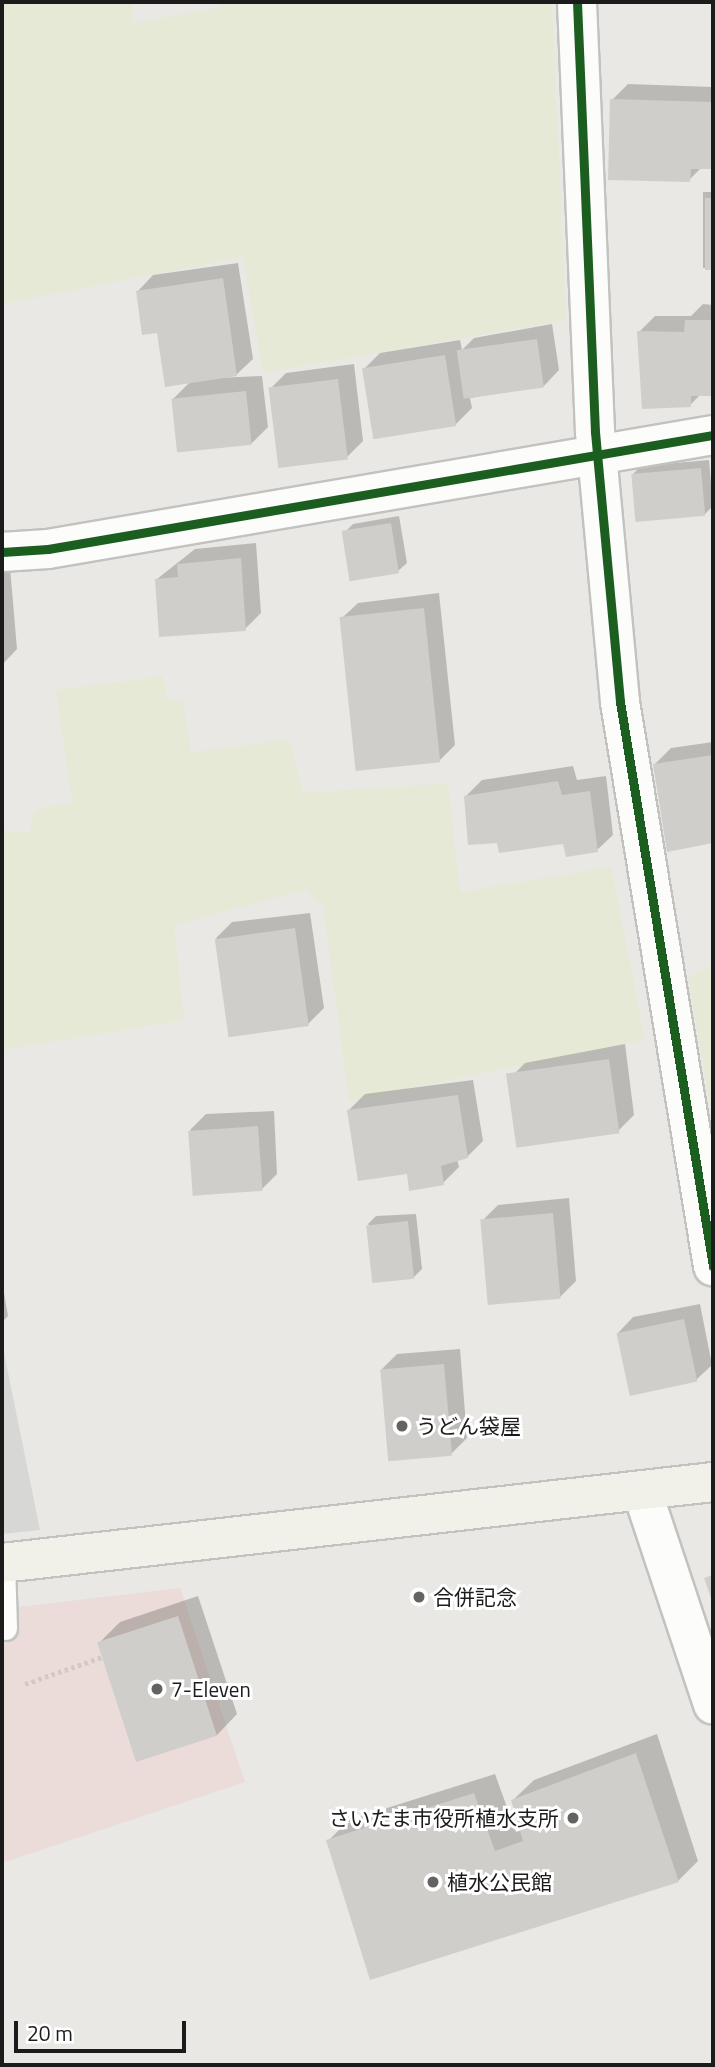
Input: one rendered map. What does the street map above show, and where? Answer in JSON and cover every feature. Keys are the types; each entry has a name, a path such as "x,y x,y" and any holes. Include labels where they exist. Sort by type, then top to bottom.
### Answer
{"street":[{"path":"577,2 597,453 620,702 713,1266"},
{"path":"2,552 48,549 713,435"},
{"path":"2,1563 713,1482"},
{"path":"642,1491 713,1705"}],"lane":[{"path":"2,1563 5,1628"}],"path":[{"path":"25,1684 102,1657"}],"shaded area":[{"path":"2,1343 40,1530 2,1534"},
{"path":"180,1588 245,1782 2,1863 2,1609"}],"green space":[{"path":"2,2 131,2 133,23 221,7 220,2 552,2 566,320 263,373 243,257 2,304"},
{"path":"163,676 167,699 183,702 191,752 289,739 303,793 448,783 460,892 611,867 645,1040 349,1101 323,906 305,890 174,925 184,1020 2,1050 2,831 29,833 34,810 72,802 56,690"},
{"path":"713,966 713,1120 688,977"}],"building":[{"path":"610,99 713,102 713,169 691,169 690,182 608,180"},
{"path":"705,198 713,198 713,270 705,270"},
{"path":"223,278 237,376 165,387 157,333 142,335 136,291"},
{"path":"685,320 713,320 713,396 691,396 691,407 642,409 637,331 684,332"},
{"path":"537,339 544,388 464,399 457,350"},
{"path":"445,355 456,426 373,439 362,368"},
{"path":"338,379 348,459 278,468 269,388"},
{"path":"246,391 252,445 177,453 171,399"},
{"path":"701,468 705,516 635,522 631,474"},
{"path":"391,523 399,573 350,581 342,531"},
{"path":"241,558 246,631 159,637 155,579 178,577 177,564"},
{"path":"424,608 440,762 356,771 339,617"},
{"path":"713,755 713,843 667,852 653,764"},
{"path":"558,781 562,795 590,791 598,852 566,857 563,844 499,853 497,843 468,845 464,796"},
{"path":"295,928 309,1026 229,1037 215,939"},
{"path":"609,1059 619,1133 516,1148 506,1073"},
{"path":"458,1095 468,1158 441,1166 444,1185 409,1191 407,1174 358,1181 347,1110"},
{"path":"258,1126 263,1191 193,1196 188,1131"},
{"path":"553,1213 560,1299 488,1305 480,1219"},
{"path":"408,1221 414,1279 372,1283 366,1225"},
{"path":"684,1319 697,1382 630,1396 617,1333"},
{"path":"444,1364 452,1456 388,1461 380,1370"},
{"path":"713,1575 713,1604 704,1578"},
{"path":"178,1616 217,1736 136,1762 97,1642"},
{"path":"636,1753 679,1882 370,1980 326,1840 474,1793 495,1851 523,1841 511,1800"}],"cycle path":[{"path":"577,2 595,432 620,702 713,1266"},
{"path":"2,552 48,549 713,435"}],"place":[{"name":"うどん袋屋","path":"402,1426"},
{"name":"合併記念","path":"419,1597"},
{"name":"7-Eleven","path":"157,1689"},
{"name":"さいたま市役所植水支所","path":"573,1818"},
{"name":"植水公民館","path":"433,1882"}]}
